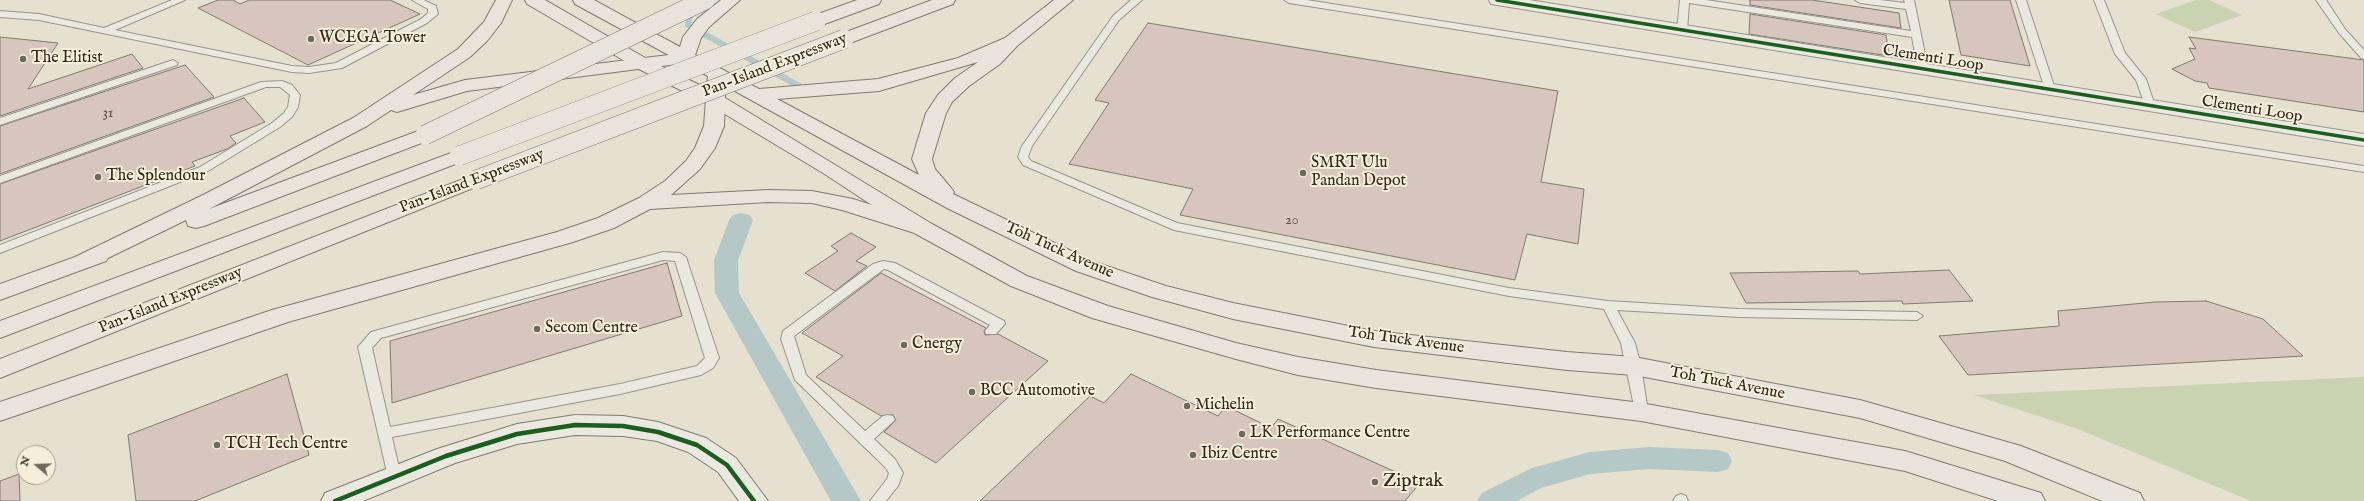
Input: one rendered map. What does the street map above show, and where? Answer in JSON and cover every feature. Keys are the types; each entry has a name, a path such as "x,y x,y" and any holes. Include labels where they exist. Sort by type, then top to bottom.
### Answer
{"main road":[{"path":"360,122 464,53 481,37 492,23 504,0"},
{"path":"533,0 642,63 715,100 830,168 924,229 1019,281 1100,312 1236,351 1298,366 1376,378 1641,412 1905,461 2031,501"},
{"name":"Toh Tuck Avenue","path":"581,0 685,58 757,94 954,203 1084,266 1160,292 1233,311 1374,339 1568,361 1634,366 1860,410 2012,453 2130,501"},
{"path":"0,292 425,135 705,0"},
{"path":"687,86 685,58 692,37 703,23 732,0"},
{"name":"Pan-Island Expressway","path":"0,330 873,0"},
{"name":"Pan-Island Expressway","path":"0,369 476,180 947,0"},
{"path":"954,203 926,170 922,159 927,138 936,113 945,98 962,82 994,60 1012,42 1065,0"},
{"path":"715,100 757,94 879,84 964,62 1012,42"},
{"path":"83,261 210,200 360,122 402,104 465,86 685,58"},
{"path":"0,412 280,316 565,237 606,223 646,203 672,185 693,165 705,148 714,126 717,74"},
{"path":"646,203 768,196 812,197 846,204 924,229"}],"street":[{"name":"Clementi Loop","path":"1497,0 2364,140"},
{"path":"335,501 446,456 517,434 575,425 623,426 658,432 697,445 727,465 754,501"}],"lane":[{"path":"108,30 180,0"},
{"path":"0,14 39,16 292,69 310,70 338,66 424,21 432,14 433,8 417,0"},
{"path":"1137,0 1116,18 1027,146 1024,157 1027,163 1174,226 1509,292 1608,305 1739,313 1917,316"},
{"path":"1289,0 1847,86 2364,170"},
{"path":"1682,30 1687,0 1916,35"},
{"path":"1860,0 1910,4 1923,69"},
{"path":"2021,0 2050,89"},
{"path":"2099,0 2120,54 2141,79 2150,106"},
{"path":"2321,0 2342,31 2364,56"},
{"path":"0,122 173,63"},
{"path":"0,180 265,84 282,84 288,87 294,95 293,107 288,115 276,126 204,169 0,250"},
{"path":"384,433 620,389 701,370 708,365 712,358 680,257 663,256 376,335 365,347 384,433 394,477"},
{"path":"877,501 893,482 896,473 890,463 800,377 787,339 792,330 877,267 883,265 891,266 999,324 991,331"},
{"path":"1608,305 1628,342 1634,366 1641,412"},
{"path":"865,439 888,420"}],"green space":[{"path":"2196,0 2209,0 2242,15 2195,32 2156,14"},
{"path":"2364,377 2364,501 2251,501 2078,429 1974,395"}],"building":[{"name":"WCEGA Tower","path":"218,0 233,0 240,4 249,0 390,0 420,14 308,65 198,8"},
{"path":"1750,0 1812,0 1899,13 1901,28 1750,5"},
{"path":"1949,0 2010,0 2030,66 1961,55"},
{"path":"1750,14 1886,35 1889,56 1749,34"},
{"path":"1148,23 1558,91 1541,182 1584,189 1578,244 1527,234 1515,280 1180,215 1193,189 1069,164 1109,103 1095,100"},
{"path":"0,37 58,43 28,89 132,54 143,68 0,116"},
{"path":"2189,37 2364,60 2364,112 2209,88 2207,83 2195,81 2172,69 2195,59 2189,48 2196,49"},
{"name":"The Splendour","path":"185,65 214,97 0,174 0,126"},
{"name":"The Splendour","path":"244,98 265,122 230,136 236,143 227,149 192,162 195,166 0,241 0,184"},
{"path":"851,233 876,247 856,261 867,266 835,291 805,273 838,251 831,246"},
{"name":"Secom Centre","path":"667,263 682,316 392,403 390,341"},
{"path":"1949,270 1973,301 1903,304 1902,301 1746,303 1730,273 1858,271 1860,274"},
{"name":"Cnergy","path":"881,273 986,328 984,331 985,335 998,334 1048,361 936,463 884,432 896,420 893,415 881,416 816,377 843,356 802,333"},
{"path":"2206,301 2263,319 2303,356 1968,375 1939,336 2059,326 2058,311 2155,302"},
{"name":"TCH Tech Centre","path":"287,374 309,455 195,501 136,501 128,435"},
{"name":"Ibiz Centre","path":"1131,374 1218,416 1226,406 1271,428 1278,419 1420,483 1405,501 980,501 1090,396 1104,403"},
{"path":"16,475 16,485 19,485 20,501 0,501 0,481"}],"waterway":[{"path":"688,25 691,10"},
{"path":"704,34 799,86"},
{"path":"741,220 726,261 727,293 846,501"},
{"path":"1492,501 1532,479 1590,463 1649,458 1718,461"}],"cycle path":[{"path":"1497,0 2364,140"},
{"path":"335,501 446,456 517,434 575,425 623,426 658,432 697,445 727,465 754,501"}],"place":[{"name":"WCEGA Tower","path":"311,39"},
{"name":"The Elitist","path":"23,59"},
{"name":"SMRT Ulu Pandan Depot","path":"1303,173"},
{"name":"The Splendour","path":"98,177"},
{"name":"Secom Centre","path":"537,329"},
{"name":"Cnergy","path":"904,345"},
{"name":"BCC Automotive","path":"972,392"},
{"name":"Michelin","path":"1187,406"},
{"name":"LK Performance Centre","path":"1242,434"},
{"name":"TCH Tech Centre","path":"217,445"},
{"name":"Ibiz Centre","path":"1193,455"},
{"name":"Ziptrak","path":"1375,482"}]}
